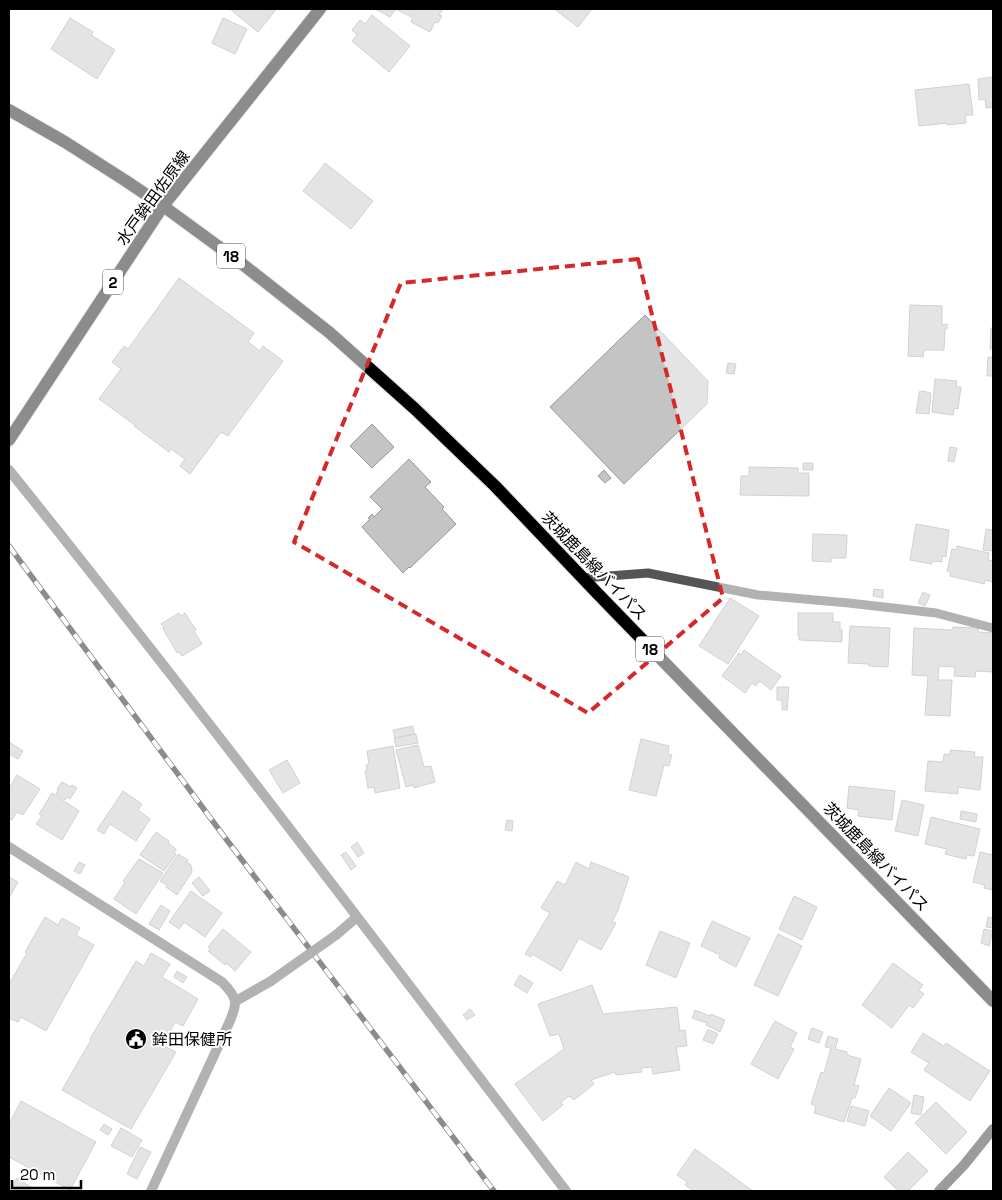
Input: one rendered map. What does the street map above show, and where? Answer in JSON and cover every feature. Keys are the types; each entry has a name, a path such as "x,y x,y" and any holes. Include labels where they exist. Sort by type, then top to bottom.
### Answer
{"main road":[{"name":"水戸鉾田佐原線","path":"9,440 164,206 320,9"},
{"name":"茨城鹿島線バイパス","path":"9,110 65,142 164,206 241,263 330,333 415,409 495,486 993,1001"}],"street":[{"path":"9,470 200,710 566,1191"},
{"path":"9,847 222,982 230,990 236,1001 234,1012 151,1191"},
{"path":"236,1001 271,981 336,935 357,917"},
{"path":"939,1191 993,1130"}],"lane":[{"path":"582,578 648,573 758,595 936,613 993,628"}],"highlighted area":[{"path":"638,259 723,598 588,713 294,542 401,283"}],"building":[{"path":"232,9 272,9 275,11 258,32"},
{"path":"375,9 396,9 390,17"},
{"path":"396,9 443,9 439,15 442,16 438,23 435,22 430,32 411,22 413,18"},
{"path":"554,9 592,9 578,27"},
{"path":"372,15 410,46 389,72 352,41 357,35 352,30 360,20 365,24"},
{"path":"70,18 93,32 91,35 115,50 97,79 51,49"},
{"path":"223,18 247,29 235,54 212,43"},
{"path":"993,77 993,107 986,108 985,99 979,100 978,79"},
{"path":"969,84 973,115 965,115 966,123 919,126 915,90"},
{"path":"325,163 373,201 351,229 303,191"},
{"path":"179,278 254,333 248,342 260,351 263,346 283,361 228,436 221,432 190,474 180,466 185,459 171,449 169,452 99,399 121,369 112,362 124,346 128,349"},
{"path":"910,305 942,306 942,325 947,324 944,350 924,350 923,357 908,356"},
{"path":"645,315 708,381 707,404 624,484 550,407"},
{"path":"991,328 993,328 993,349 990,349"},
{"path":"988,357 993,357 993,376 987,376"},
{"path":"728,363 736,364 734,374 726,373"},
{"path":"935,379 957,381 956,387 961,387 958,409 954,408 953,415 932,412"},
{"path":"919,392 931,393 929,414 916,413"},
{"path":"372,424 394,447 372,468 350,446"},
{"path":"950,447 957,448 954,462 948,461"},
{"path":"409,459 431,482 425,487 444,507 442,509 456,524 403,573 362,527 372,514 374,517 382,509 370,497"},
{"path":"803,463 813,463 813,470 803,470"},
{"path":"749,467 798,468 798,473 809,473 809,496 740,495 741,476 749,476"},
{"path":"604,470 611,478 605,483 598,476"},
{"path":"916,524 949,530 946,557 942,556 942,562 932,561 932,564 910,560"},
{"path":"986,529 993,530 993,551 983,550"},
{"path":"813,534 847,535 846,558 831,558 831,562 812,561"},
{"path":"957,546 989,553 988,560 993,561 993,582 985,580 984,584 950,576 950,571 947,571 952,549 956,550"},
{"path":"874,589 883,590 883,598 873,596"},
{"path":"923,592 930,595 925,606 918,603"},
{"path":"730,598 759,616 728,664 699,646"},
{"path":"179,613 181,616 185,613 202,644 182,656 179,652 177,653 161,624"},
{"path":"798,613 833,613 833,622 840,622 842,642 799,640"},
{"path":"850,626 890,628 888,667 848,663"},
{"path":"953,627 978,628 978,632 993,633 993,672 976,671 975,677 954,676 955,667 939,666 938,680 952,680 950,716 925,715 928,676 912,675 914,628 952,630"},
{"path":"744,650 781,676 771,690 760,681 756,686 752,683 745,693 722,676 739,653 741,655"},
{"path":"777,687 789,687 787,710 782,710 782,700 777,700"},
{"path":"413,726 414,734 395,738 393,730"},
{"path":"416,734 418,743 396,747 394,738"},
{"path":"641,739 669,746 668,754 672,755 669,766 664,765 656,796 629,790"},
{"path":"9,742 23,751 18,759 9,754"},
{"path":"418,745 424,767 431,766 435,782 414,788 413,785 406,787 396,750"},
{"path":"393,746 400,788 375,793 374,787 368,788 365,771 367,771 366,765 369,764 367,751"},
{"path":"950,750 975,752 974,757 983,757 980,790 958,787 958,794 925,791 928,761 943,762 944,754 950,755"},
{"path":"287,760 300,783 283,793 269,770"},
{"path":"17,775 40,789 23,815 17,812 12,820 9,818 9,789"},
{"path":"62,782 77,788 70,799 67,797 65,800 56,794"},
{"path":"849,786 895,791 892,820 858,816 859,810 847,808"},
{"path":"123,791 142,804 138,810 150,819 136,841 110,824 104,834 97,830"},
{"path":"52,793 79,811 62,840 36,824 42,816 39,814"},
{"path":"902,800 924,805 918,836 895,831"},
{"path":"961,811 977,814 976,822 960,819"},
{"path":"931,817 980,829 974,856 967,855 966,859 945,854 947,849 925,844"},
{"path":"507,820 513,821 512,831 505,830"},
{"path":"156,832 169,841 168,843 176,849 174,853 176,854 164,871 140,855"},
{"path":"357,842 364,853 358,857 351,847"},
{"path":"346,852 356,866 351,870 341,855"},
{"path":"980,852 993,855 993,890 984,888 985,885 973,882"},
{"path":"178,854 188,860 187,862 191,865 192,872 177,895 160,881"},
{"path":"139,859 163,873 136,914 114,899 125,882 123,881"},
{"path":"79,862 85,865 80,874 74,871"},
{"path":"576,862 589,869 591,862 629,877 612,922 616,923 601,950 579,938 561,971 532,954 531,957 525,954 550,913 541,908 557,881 565,885"},
{"path":"9,877 18,882 9,898"},
{"path":"199,877 210,891 203,896 192,883"},
{"path":"191,891 222,913 205,937 184,922 179,929 169,922"},
{"path":"794,896 817,907 802,940 779,929"},
{"path":"161,905 170,911 159,930 149,924"},
{"path":"45,917 58,925 62,918 80,928 76,935 94,945 46,1031 21,1017 18,1022 9,1018 9,984"},
{"path":"988,917 993,918 993,928 986,927"},
{"path":"712,921 750,938 736,967 719,958 720,955 701,946"},
{"path":"223,929 251,952 235,971 208,951 211,949 208,947"},
{"path":"984,929 993,931 989,946 981,943"},
{"path":"660,931 690,943 676,978 646,965"},
{"path":"778,934 802,946 778,996 754,985"},
{"path":"151,953 170,964 162,977 198,999 183,1026 175,1022 162,1045 176,1052 131,1129 62,1090 136,961 144,966"},
{"path":"893,963 923,985 919,990 924,994 913,1008 909,1005 892,1028 862,1005"},
{"path":"177,971 187,977 183,983 174,977"},
{"path":"520,975 533,983 527,993 514,985"},
{"path":"592,985 603,1014 677,1007 680,1031 685,1030 687,1046 676,1047 680,1070 653,1074 652,1067 641,1068 642,1072 616,1075 615,1072 591,1080 594,1084 574,1100 569,1096 561,1102 563,1105 543,1121 515,1084 564,1049 559,1034 550,1036 538,1004"},
{"path":"470,1009 475,1015 467,1020 463,1015"},
{"path":"695,1010 725,1020 720,1032 706,1025 707,1023 692,1018"},
{"path":"775,1021 797,1033 790,1047 794,1049 778,1079 751,1064"},
{"path":"812,1028 823,1032 819,1043 808,1039"},
{"path":"708,1029 718,1034 713,1044 703,1040"},
{"path":"923,1033 944,1046 946,1043 990,1071 970,1101 924,1070 929,1063 911,1052"},
{"path":"828,1036 838,1039 835,1049 847,1052 847,1055 861,1059 854,1085 859,1086 855,1098 852,1098 844,1122 814,1113 816,1106 811,1104 821,1072 824,1073 831,1048 825,1047"},
{"path":"889,1088 911,1103 891,1131 870,1116"},
{"path":"914,1095 924,1097 921,1115 911,1113"},
{"path":"21,1101 96,1142 70,1190 9,1157 9,1124"},
{"path":"936,1102 967,1132 946,1154 915,1123"},
{"path":"851,1106 869,1111 865,1126 847,1121"},
{"path":"104,1124 112,1129 108,1135 100,1130"},
{"path":"121,1128 142,1140 132,1157 111,1146"},
{"path":"140,1147 151,1152 137,1179 127,1174"},
{"path":"695,1149 753,1191 694,1191 685,1185 687,1182 677,1175"},
{"path":"908,1152 928,1171 908,1191 898,1191 884,1177"},
{"path":"17,1178 31,1187 29,1191 9,1191"}],"railway":[{"path":"9,546 223,835 494,1191"}],"place":[{"name":"鉾田保健所","path":"136,1039"}]}
